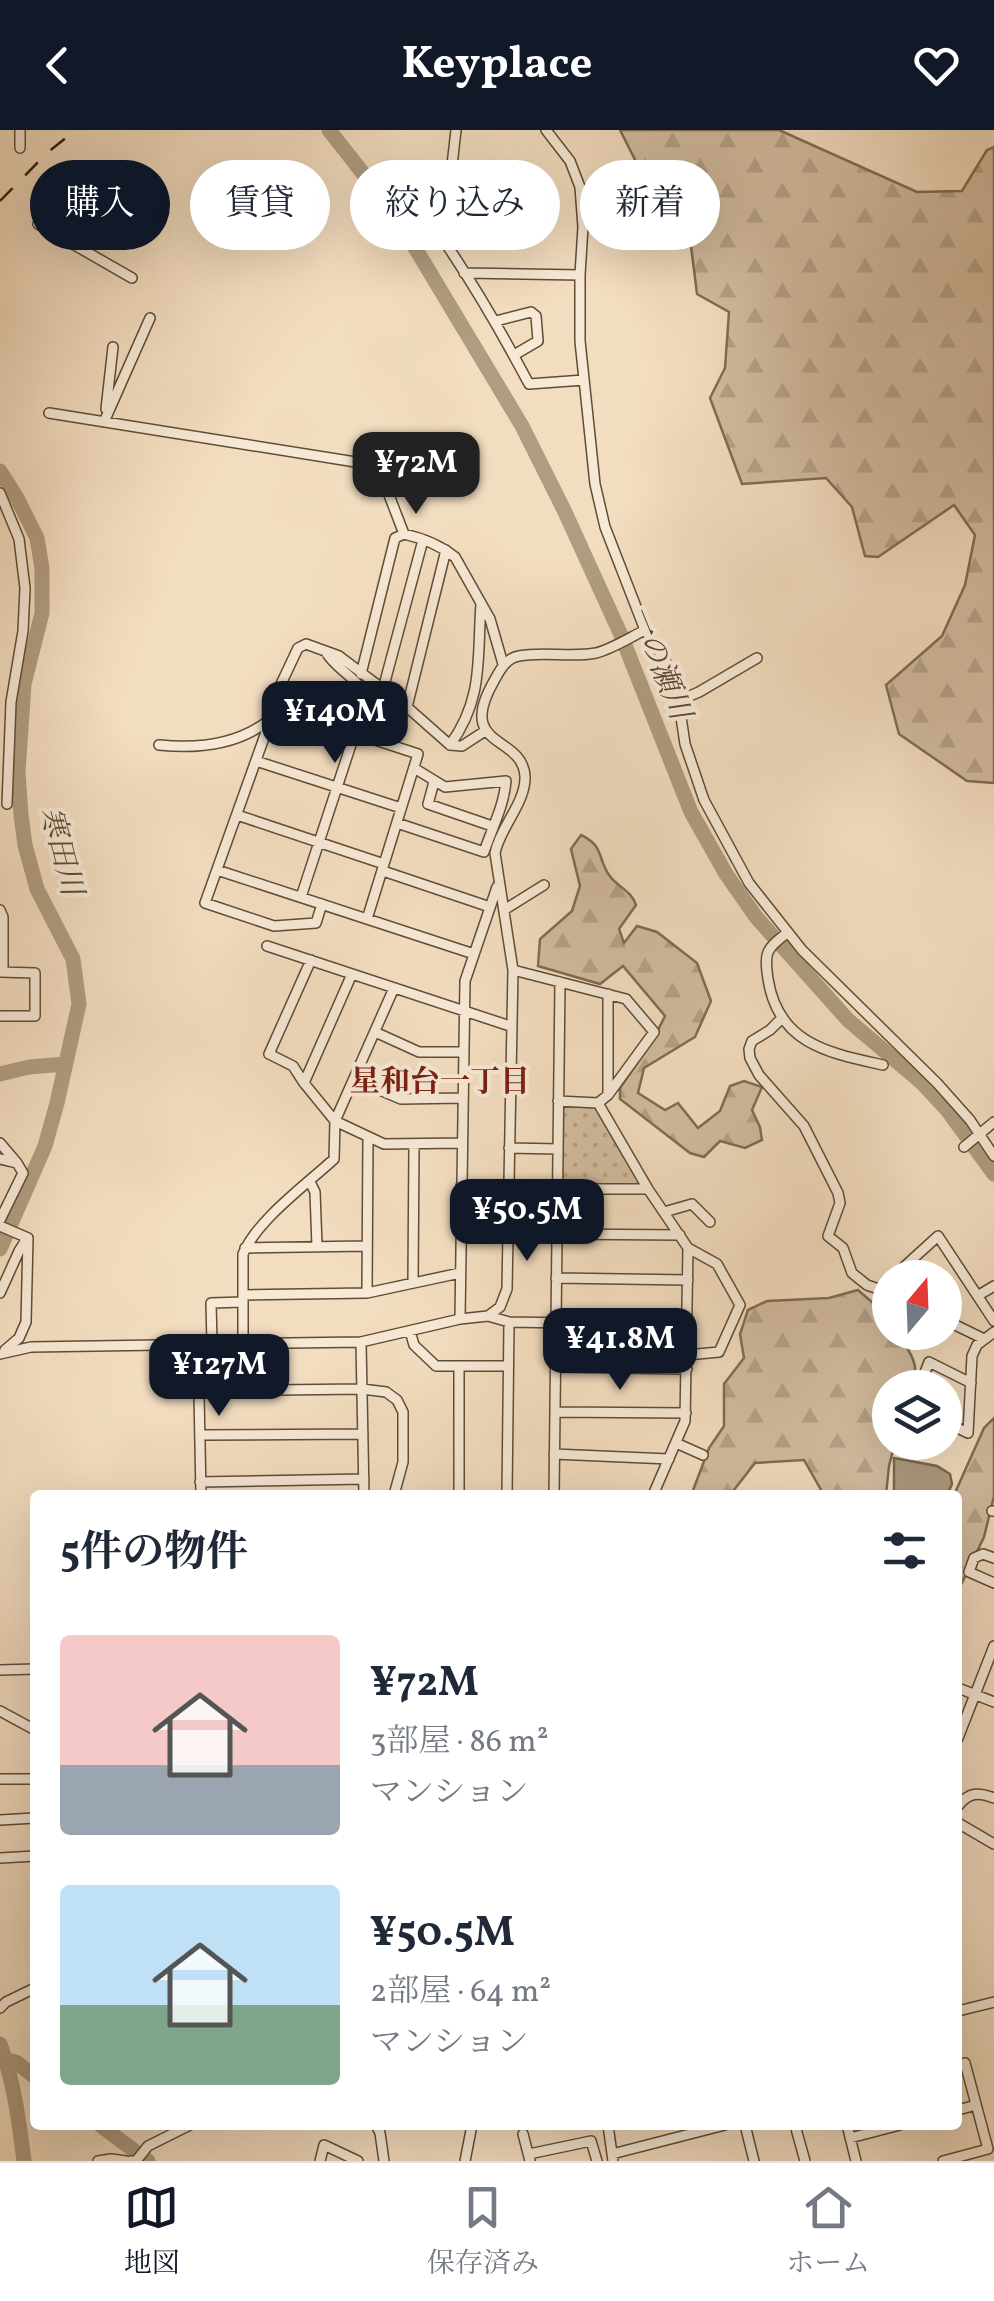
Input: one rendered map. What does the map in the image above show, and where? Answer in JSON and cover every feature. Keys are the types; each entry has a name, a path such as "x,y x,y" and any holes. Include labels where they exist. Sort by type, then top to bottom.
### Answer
{"street":[{"path":"20,130 20,148"},
{"path":"453,160 456,130"},
{"path":"546,130 570,161 580,188 584,227 580,341 595,484 605,527 640,632 669,667 680,700 685,744 704,800 784,935 928,1073 970,1120 994,1156"},
{"path":"83,250 132,278"},
{"path":"450,250 496,321 530,384 584,380"},
{"path":"464,273 580,275"},
{"path":"496,321 530,312 536,316 538,342 514,355"},
{"path":"104,422 150,318"},
{"path":"104,422 113,347"},
{"path":"49,413 368,464 379,469 404,534"},
{"path":"0,493 19,539 25,588 24,631 10,718 7,804"},
{"path":"362,674 395,538 404,534 455,556 490,619 504,664"},
{"path":"383,688 423,540"},
{"path":"407,708 446,550"},
{"path":"450,745 463,726 473,693 480,659 481,602"},
{"path":"488,1316 500,1306 508,1289 513,970 496,850 525,778 522,762 513,751 485,731 482,715 488,690 504,664 516,656 596,653 640,632"},
{"path":"322,904 316,923 274,926 205,903 281,684 298,648 306,644 340,656 450,745 462,746 485,731"},
{"path":"301,897 366,699 364,690 330,660 325,650"},
{"path":"680,700 757,658"},
{"path":"275,707 418,754 367,918"},
{"path":"158,746 208,746 256,731 270,720"},
{"path":"256,761 401,808"},
{"path":"414,768 445,787 506,781 505,800 484,852"},
{"path":"434,782 428,804 492,826"},
{"path":"236,815 490,907"},
{"path":"396,823 484,852 496,850"},
{"path":"217,870 474,954"},
{"path":"460,1319 465,982 498,883"},
{"path":"504,910 544,884"},
{"path":"0,910 2,972 35,972 34,1016 0,1016"},
{"path":"784,935 767,952 770,990 782,1018 809,1043 883,1065"},
{"path":"268,946 510,1026"},
{"path":"310,960 269,1054 293,1066 335,1121 368,1137 384,1144 462,1143"},
{"path":"513,970 626,999 654,1032 608,1095 598,1102 558,1102"},
{"path":"304,1083 352,974"},
{"path":"554,1490 560,982"},
{"path":"242,1343 244,1248 258,1229 334,1159 335,1121 394,988"},
{"path":"608,994 608,1095"},
{"path":"782,1018 752,1041 750,1058 759,1075 804,1126 838,1192 840,1203 828,1236 842,1248 852,1273 872,1286"},
{"path":"375,1032 419,1052 463,1052"},
{"path":"354,1079 401,1099 462,1098"},
{"path":"598,1102 648,1189 688,1248 717,1264 740,1306 719,1352 687,1354"},
{"path":"966,1146 994,1122"},
{"path":"367,1292 368,1137"},
{"path":"0,1143 23,1173 2,1207 1,1225 24,1237"},
{"path":"413,1283 414,1144"},
{"path":"509,1148 558,1149"},
{"path":"0,1159 17,1163"},
{"path":"310,1182 315,1192 316,1246"},
{"path":"461,1186 508,1188"},
{"path":"557,1189 648,1189"},
{"path":"664,1212 692,1204 710,1222"},
{"path":"557,1234 680,1235"},
{"path":"912,1260 938,1236 954,1260"},
{"path":"0,1292 24,1237"},
{"path":"1,1353 19,1338 26,1322 24,1237"},
{"path":"244,1248 367,1246"},
{"path":"655,1490 686,1421 688,1248"},
{"path":"962,1271 994,1320"},
{"path":"212,1343 211,1303 367,1292 460,1273"},
{"path":"556,1278 688,1280"},
{"path":"979,1296 994,1286"},
{"path":"1,1353 30,1347 360,1342 488,1316 509,1322 687,1325"},
{"path":"507,1490 509,1322"},
{"path":"962,1329 984,1340"},
{"path":"410,1331 414,1345 436,1366 508,1366"},
{"path":"962,1430 968,1433 972,1356 977,1345 994,1332"},
{"path":"360,1342 364,1490"},
{"path":"198,1344 201,1490"},
{"path":"927,1370 930,1362 945,1370"},
{"path":"458,1490 459,1366"},
{"path":"555,1368 686,1368"},
{"path":"962,1379 970,1383"},
{"path":"199,1391 386,1392 397,1400 403,1412 403,1462 395,1490"},
{"path":"555,1412 686,1413"},
{"path":"200,1435 363,1434"},
{"path":"676,1443 703,1456"},
{"path":"554,1454 669,1459"},
{"path":"200,1482 364,1479"},
{"path":"994,1558 983,1554 974,1558 969,1572 994,1583"},
{"path":"962,1727 994,1646"},
{"path":"0,1670 30,1669"},
{"path":"962,1690 994,1702"},
{"path":"0,1712 30,1727"},
{"path":"0,1780 30,1779"},
{"path":"962,1802 976,1793 994,1798"},
{"path":"0,1820 30,1818"},
{"path":"962,1825 994,1844"},
{"path":"0,1858 30,1856"},
{"path":"1,2007 30,1991"},
{"path":"962,2011 994,2002"},
{"path":"943,2161 988,2149 962,2063"},
{"path":"962,2109 976,2105"},
{"path":"98,2161 136,2161 148,2146 180,2130"},
{"path":"378,2130 384,2161"},
{"path":"465,2161 471,2130"},
{"path":"609,2130 612,2158 707,2130"},
{"path":"746,2130 754,2161"},
{"path":"796,2130 805,2161"},
{"path":"848,2130 856,2161"},
{"path":"850,2138 881,2130"},
{"path":"523,2134 530,2158 592,2141 596,2161"},
{"path":"320,2161 324,2145 358,2161"}],"green space":[{"path":"620,130 779,130 917,192 962,191 987,150 994,147 994,783 967,781 899,734 886,685 942,636 965,585 975,535 954,505 878,557 865,556 852,507 826,478 742,484 710,398 725,368 729,312 697,294 692,250 720,250 720,160 635,160"},
{"path":"581,835 593,843 609,875 636,905 619,929 624,943 637,926 657,932 697,963 711,1001 695,1037 644,1068 638,1093 665,1110 678,1103 698,1128 720,1111 730,1086 744,1081 762,1087 752,1110 762,1140 745,1148 720,1141 704,1157 690,1153 620,1099 620,1088 665,1016 623,966 600,984 538,966 540,939 572,911 580,886 571,849"},
{"path":"565,1106 597,1109 639,1186 561,1182"},
{"path":"858,1290 872,1302 872,1350 908,1350 915,1370 872,1370 872,1460 891,1460 887,1490 821,1490 804,1460 755,1463 734,1490 693,1490 709,1448 724,1426 724,1384 744,1358 740,1334 748,1310 767,1301 829,1298"},
{"path":"994,1418 994,1496 984,1537 962,1583 962,1490 956,1490 984,1428"}],"shaded area":[{"path":"894,1460 937,1466 950,1474 949,1490 894,1490"}],"waterway":[{"name":"一の瀬川","path":"329,130 408,236 522,426 621,635 691,812 726,874 756,917 848,1020 921,1082 948,1111 994,1174"},
{"name":"寒田川","path":"0,471 37,538 42,568 42,613 24,684 18,772 25,845 37,889 73,959 79,1004 45,1146 0,1249"},
{"name":"寒田川","path":"0,1074 65,1064"},
{"path":"0,2044 12,2087 24,2161"},
{"path":"7,2060 30,2073"},
{"path":"107,2130 148,2161"}],"railway":[{"path":"0,201 48,152 76,130"}],"district":[{"name":"星和台一丁目","path":"440,1081"}]}
